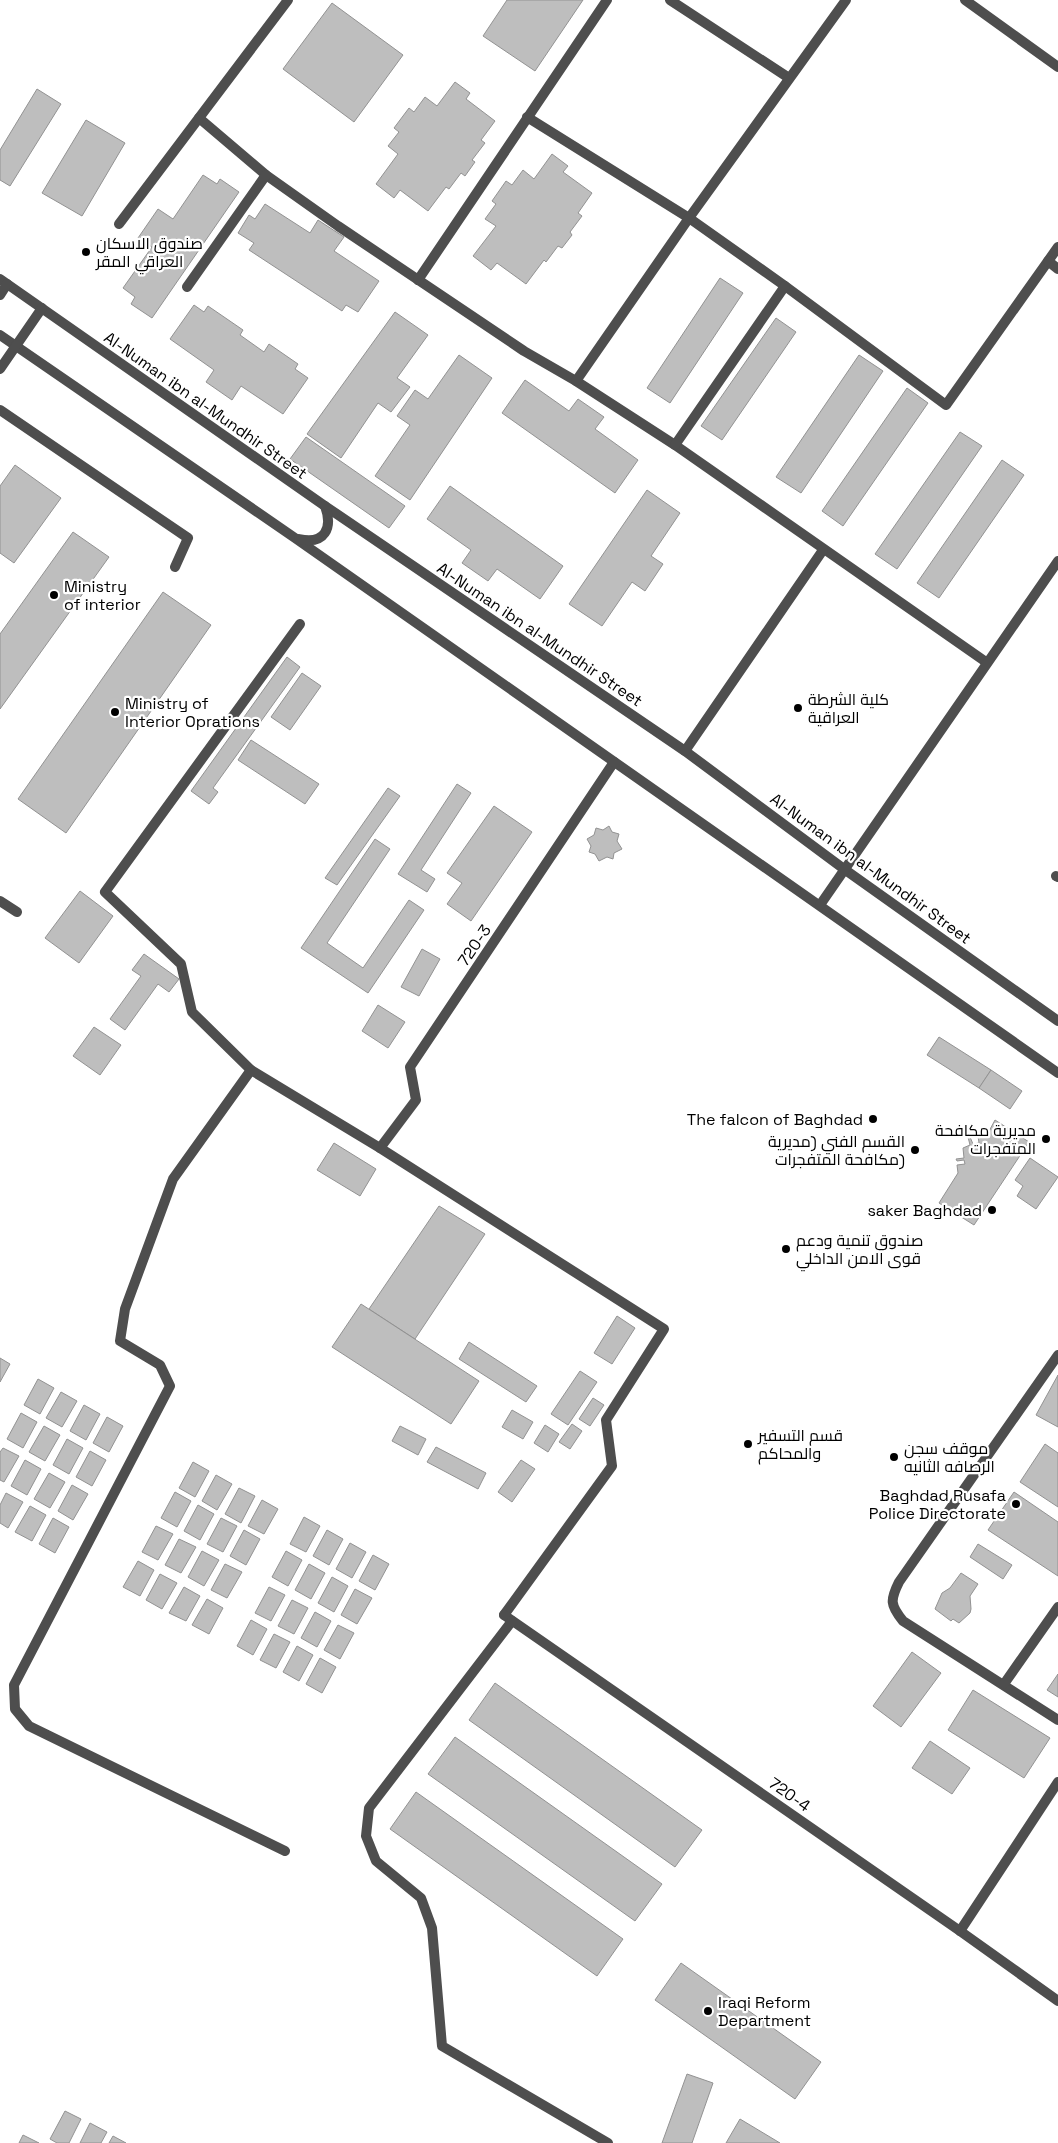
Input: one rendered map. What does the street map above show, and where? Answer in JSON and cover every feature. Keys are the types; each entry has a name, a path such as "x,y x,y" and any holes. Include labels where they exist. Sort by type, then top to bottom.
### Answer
{"street":[{"path":"120,224 288,0"},
{"path":"418,280 607,0"},
{"path":"670,0 788,78"},
{"path":"576,382 689,218 846,0"},
{"path":"965,0 1058,67"},
{"path":"527,117 689,218 946,405 1058,247"},
{"path":"199,118 266,175 524,351 675,445 986,662"},
{"path":"187,287 266,175"},
{"path":"1048,261 1058,269"},
{"path":"0,295 4,282"},
{"name":"Al-Numan ibn al-Mundhir Street","path":"4,282 325,506 685,751 844,869 1058,1021"},
{"path":"675,445 785,286"},
{"path":"0,369 42,308"},
{"path":"0,335 296,538 1058,1073"},
{"path":"0,410 188,538 175,567"},
{"path":"296,538 312,541 317,540 324,534 328,527 329,519 325,506"},
{"path":"685,751 823,550"},
{"path":"820,905 986,662 1058,561"},
{"path":"300,624 105,892 182,964 192,1012 251,1070 380,1148 664,1330 606,1420 612,1466 508,1618 369,1808 366,1836 376,1861 421,1898 432,1928 442,2046 608,2143"},
{"name":"720-3","path":"380,1148 416,1100 410,1067 614,762"},
{"path":"0,901 17,912"},
{"path":"251,1070 173,1180 125,1309 120,1341 160,1365 170,1386 14,1685 15,1709 29,1726 285,1851"},
{"path":"1058,1355 899,1582 892,1596 894,1609 903,1621 1058,1720"},
{"path":"1004,1684 1058,1607"},
{"name":"720-4","path":"508,1618 960,1930 1058,2000"},
{"path":"960,1930 1058,1782"}],"building":[{"path":"507,0 583,0 535,71 483,36"},
{"path":"332,3 403,55 354,122 283,69"},
{"path":"455,82 470,93 466,99 495,121 481,140 485,143 472,160 475,162 465,176 461,173 449,189 446,187 428,211 400,190 394,198 376,184 398,154 388,146 399,132 394,128 409,108 414,112 425,97 437,106"},
{"path":"37,89 61,104 10,186 0,180 0,150"},
{"path":"86,120 125,143 82,216 42,193"},
{"path":"552,154 568,166 563,172 592,193 578,213 582,216 570,232 572,235 562,248 558,246 546,262 544,260 526,284 497,263 491,270 473,256 496,226 485,219 496,204 492,201 506,181 512,185 523,170 534,179"},
{"path":"203,175 217,184 220,179 239,192 152,318 131,304 135,297 123,288 152,247 138,238 158,209 173,219"},
{"path":"265,204 310,233 318,220 344,237 334,251 379,281 358,312 346,305 342,311 249,250 254,243 238,233 249,215 255,219"},
{"path":"720,278 743,293 670,403 647,388"},
{"path":"194,305 204,312 208,306 243,330 240,335 264,352 269,344 298,364 295,369 308,378 283,414 241,386 232,400 206,382 214,370 170,339"},
{"path":"395,312 428,335 397,378 410,387 391,412 378,403 341,458 307,434"},
{"path":"776,318 796,332 722,440 701,426"},
{"path":"459,355 492,378 410,500 375,476 410,425 397,416 415,390 428,399"},
{"path":"859,355 883,371 801,493 776,477"},
{"path":"525,380 569,411 578,399 604,417 595,429 638,460 615,493 502,413"},
{"path":"907,388 928,403 843,526 822,511"},
{"path":"960,432 982,446 897,569 875,554"},
{"path":"306,437 405,506 389,528 290,459"},
{"path":"1002,460 1024,475 939,598 917,583"},
{"path":"15,465 61,498 14,563 0,553 0,486"},
{"path":"450,486 563,566 540,599 497,569 488,581 462,563 471,550 427,519"},
{"path":"647,490 680,513 651,556 663,564 645,591 632,582 602,626 569,604"},
{"name":"Ministry of interior","path":"73,532 109,557 0,709 0,634"},
{"name":"Ministry of Interior Oprations","path":"163,592 211,625 66,833 18,799"},
{"path":"287,657 300,667 213,788 218,792 209,804 191,791"},
{"path":"302,673 321,686 290,730 271,717"},
{"path":"251,740 319,784 305,804 238,760"},
{"path":"457,784 471,793 421,870 435,879 427,892 398,874"},
{"path":"388,788 400,796 337,885 325,878"},
{"path":"494,806 532,832 471,921 447,904 462,883 447,873"},
{"path":"609,826 612,832 619,834 617,841 622,849 614,853 613,859 607,857 599,861 595,854 589,852 591,846 587,839 594,835 596,828 603,830"},
{"path":"375,839 390,849 327,943 363,968 409,900 424,910 368,993 301,948"},
{"path":"80,891 113,916 79,963 45,938"},
{"path":"422,949 440,959 419,996 401,987"},
{"path":"144,954 179,979 169,992 158,984 125,1030 110,1019 141,976 132,970"},
{"path":"378,1005 405,1022 388,1048 362,1031"},
{"path":"94,1027 121,1045 100,1075 73,1056"},
{"path":"939,1037 991,1070 979,1088 927,1055"},
{"path":"991,1070 1022,1091 1010,1109 979,1088"},
{"path":"995,1120 1029,1142 974,1225 939,1203 958,1173 957,1165 965,1164 964,1160 957,1161 956,1159 964,1158 963,1148 970,1145 968,1137 970,1137 973,1144 979,1143 978,1136 987,1135"},
{"path":"334,1143 376,1169 360,1196 317,1170"},
{"path":"1030,1158 1058,1177 1036,1209 1017,1196 1023,1186 1015,1180"},
{"path":"439,1206 485,1234 415,1339 369,1309"},
{"path":"361,1304 479,1381 451,1424 332,1347"},
{"path":"617,1316 635,1328 612,1364 594,1353"},
{"path":"469,1342 537,1386 526,1402 459,1359"},
{"path":"0,1358 10,1364 0,1382"},
{"path":"580,1371 597,1382 568,1425 551,1414"},
{"path":"1058,1375 1058,1427 1036,1415"},
{"path":"38,1379 54,1388 40,1414 24,1405"},
{"path":"61,1392 77,1401 62,1427 46,1418"},
{"path":"593,1398 604,1405 590,1426 579,1419"},
{"path":"84,1405 100,1414 86,1440 70,1431"},
{"path":"512,1410 533,1422 523,1439 502,1427"},
{"path":"21,1413 37,1422 23,1448 7,1439"},
{"path":"107,1417 123,1426 109,1452 93,1443"},
{"path":"572,1424 582,1431 570,1449 559,1442"},
{"path":"545,1425 559,1434 548,1452 534,1443"},
{"path":"44,1426 60,1435 45,1461 29,1452"},
{"path":"400,1426 426,1439 418,1455 392,1441"},
{"path":"67,1439 83,1448 69,1474 53,1465"},
{"path":"1045,1444 1058,1453 1058,1507 1020,1482"},
{"path":"436,1447 486,1473 478,1489 427,1462"},
{"path":"3,1448 19,1456 4,1482 0,1480 0,1452"},
{"path":"90,1451 106,1460 92,1486 76,1477"},
{"path":"25,1460 41,1469 27,1495 11,1486"},
{"path":"521,1460 535,1469 512,1502 498,1492"},
{"path":"193,1462 209,1471 195,1497 179,1488"},
{"path":"49,1473 65,1482 50,1508 34,1499"},
{"path":"216,1475 232,1484 217,1510 202,1501"},
{"path":"72,1485 88,1494 73,1520 58,1511"},
{"path":"239,1488 255,1496 241,1523 225,1514"},
{"path":"175,1492 191,1501 177,1527 161,1518"},
{"path":"1014,1492 1058,1522 1058,1576 988,1530"},
{"path":"6,1493 23,1502 8,1528 0,1523 0,1505"},
{"path":"262,1500 278,1509 264,1534 248,1526"},
{"path":"198,1505 214,1514 200,1540 184,1531"},
{"path":"30,1506 46,1515 32,1541 15,1532"},
{"path":"304,1517 320,1526 306,1552 290,1544"},
{"path":"53,1518 69,1527 55,1553 39,1544"},
{"path":"221,1518 237,1526 223,1552 207,1544"},
{"path":"156,1526 173,1534 158,1560 142,1552"},
{"path":"244,1530 260,1539 246,1565 230,1556"},
{"path":"327,1530 343,1539 329,1565 313,1556"},
{"path":"179,1539 196,1547 181,1573 165,1565"},
{"path":"350,1543 366,1552 352,1578 336,1569"},
{"path":"978,1544 1012,1565 1003,1579 970,1557"},
{"path":"202,1551 219,1560 204,1586 188,1577"},
{"path":"286,1551 302,1560 288,1586 272,1577"},
{"path":"373,1555 389,1564 375,1590 359,1581"},
{"path":"138,1561 154,1570 140,1596 123,1587"},
{"path":"225,1564 242,1572 227,1598 211,1590"},
{"path":"309,1564 325,1573 311,1599 295,1590"},
{"path":"961,1573 978,1584 970,1596 970,1613 959,1623 953,1619 951,1621 935,1609 942,1593 950,1588"},
{"path":"160,1574 177,1583 162,1609 146,1600"},
{"path":"332,1577 348,1586 334,1612 318,1603"},
{"path":"184,1587 200,1596 186,1621 169,1613"},
{"path":"269,1587 285,1595 271,1621 255,1613"},
{"path":"355,1589 372,1598 357,1624 341,1615"},
{"path":"207,1599 223,1608 209,1634 192,1625"},
{"path":"292,1600 308,1608 294,1634 278,1626"},
{"path":"315,1612 331,1621 317,1647 301,1638"},
{"path":"251,1620 267,1629 253,1655 237,1646"},
{"path":"338,1625 354,1633 340,1659 324,1650"},
{"path":"274,1634 290,1642 276,1668 260,1660"},
{"path":"297,1646 313,1655 299,1681 283,1672"},
{"path":"912,1652 941,1673 901,1727 873,1706"},
{"path":"320,1658 336,1667 322,1693 306,1684"},
{"path":"1058,1674 1058,1697 1047,1690"},
{"path":"495,1683 702,1830 675,1867 469,1720"},
{"path":"973,1690 1050,1738 1024,1778 948,1730"},
{"path":"455,1737 662,1884 635,1921 428,1774"},
{"path":"930,1741 970,1768 952,1794 912,1768"},
{"path":"416,1792 623,1939 597,1976 390,1829"},
{"path":"681,1963 821,2062 795,2099 655,2000"},
{"path":"687,2074 713,2083 692,2143 662,2143"},
{"path":"65,2111 81,2119 69,2143 57,2143 50,2139"},
{"path":"740,2119 780,2143 726,2143"},
{"path":"90,2123 107,2132 101,2143 80,2143"},
{"path":"23,2135 39,2143 19,2143"},
{"path":"113,2136 126,2143 109,2143"}],"place":[{"name":"صندوق الاسكان العراقي المقر","path":"86,252"},
{"name":"Ministry of interior","path":"54,595"},
{"name":"كلية الشرطة العراقية","path":"798,708"},
{"name":"Ministry of Interior Oprations","path":"115,712"},
{"name":"The falcon of Baghdad","path":"873,1119"},
{"name":"مديرية مكافحة المتفجرات","path":"1046,1139"},
{"name":"القسم الفني (مديرية مكافحة المتفجرات)","path":"915,1150"},
{"name":"saker Baghdad","path":"992,1210"},
{"name":"صندوق تنمية ودعم قوى الامن الداخلي","path":"786,1249"},
{"name":"قسم التسفير والمحاكم","path":"748,1444"},
{"name":"موقف سجن الرصافه الثانيه","path":"894,1457"},
{"name":"Baghdad Rusafa Police Directorate","path":"1016,1504"},
{"name":"Iraqi Reform Department","path":"708,2011"}]}
